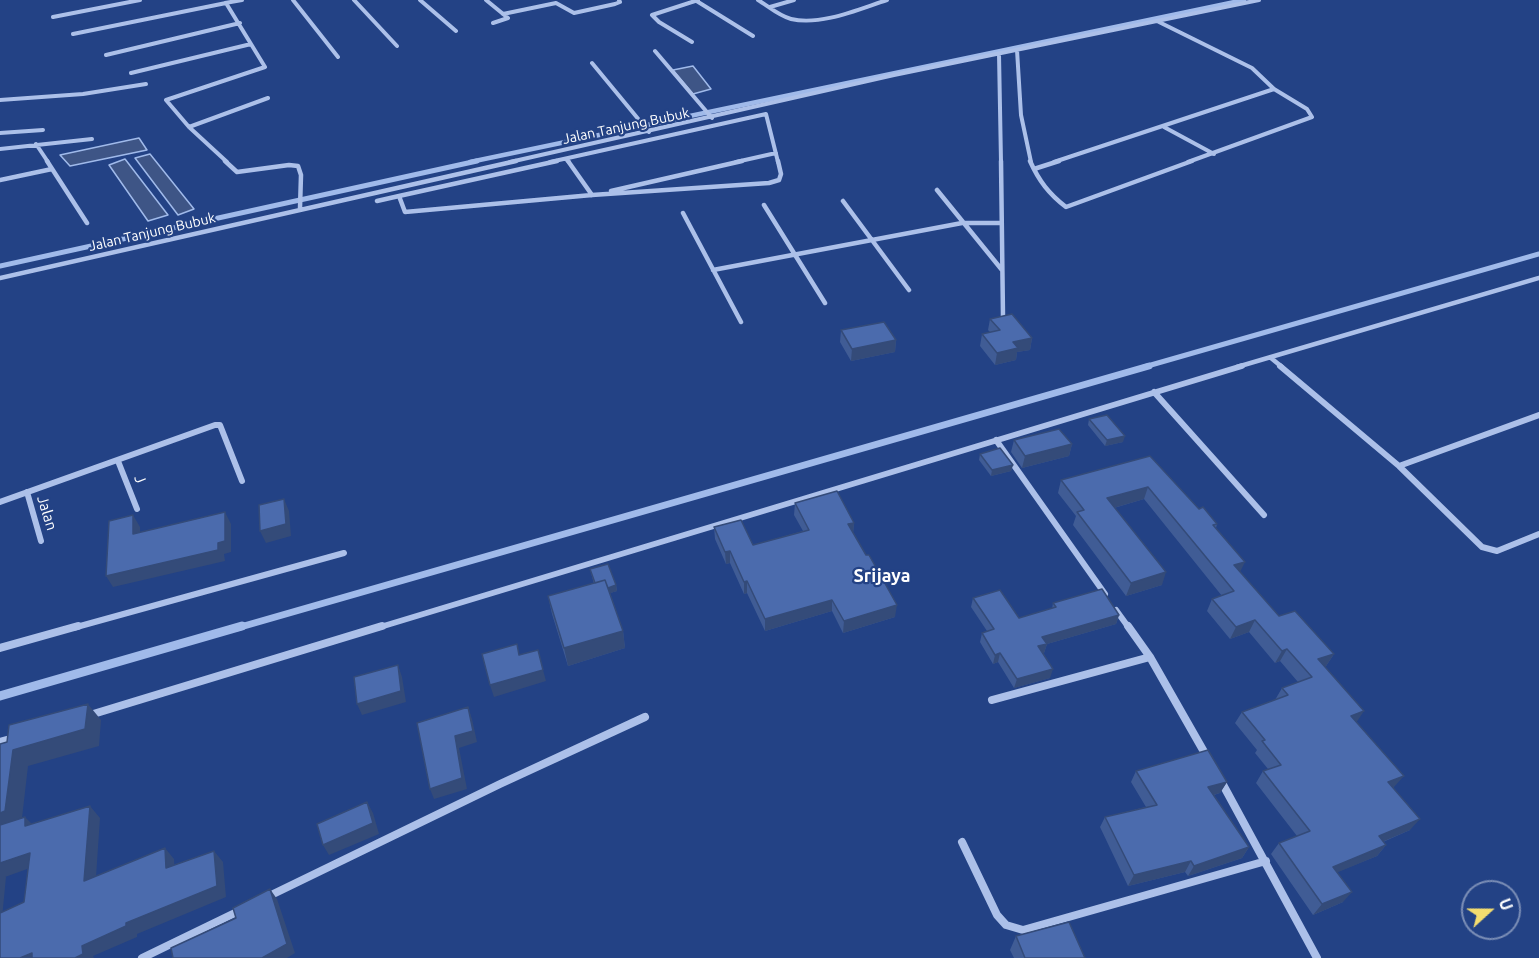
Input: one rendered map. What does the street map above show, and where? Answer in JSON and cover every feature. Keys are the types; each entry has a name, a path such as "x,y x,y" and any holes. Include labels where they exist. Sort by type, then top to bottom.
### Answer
{"street":[{"path":"53,17 140,0"},
{"path":"73,34 242,0"},
{"path":"293,0 338,57"},
{"path":"354,0 397,46"},
{"path":"420,0 456,31"},
{"path":"486,0 508,19 493,24"},
{"path":"503,14 554,2 574,13 615,4 620,2 619,0"},
{"path":"692,42 659,22 652,15 696,0 753,36"},
{"path":"758,0 787,18 800,19 835,15 887,0"},
{"path":"770,7 794,0"},
{"name":"Jalan Tanjung Bubuk","path":"0,278 300,208 649,132 894,75 1259,0"},
{"path":"224,2 240,23 265,67 166,100 189,127 237,172 289,165 298,166 300,170 300,208"},
{"path":"1017,51 1025,150 1054,200 1066,207 1312,117 1307,109 1274,89 1260,74 1242,62 1159,22"},
{"path":"105,55 240,23"},
{"path":"131,73 251,44"},
{"path":"655,51 710,116"},
{"path":"999,54 1003,317"},
{"path":"592,63 649,132"},
{"path":"0,100 83,94 146,84"},
{"path":"1034,169 1274,89"},
{"path":"189,127 267,98"},
{"path":"377,201 399,196 567,160 766,114 781,177 769,183 592,195 405,212 399,196"},
{"path":"1164,127 1214,154"},
{"path":"0,134 43,130"},
{"path":"0,149 92,140"},
{"path":"36,144 87,223"},
{"path":"568,149 575,158"},
{"path":"592,195 776,153"},
{"path":"567,160 592,195"},
{"path":"0,180 52,169"},
{"path":"383,190 387,199"},
{"path":"937,190 1003,271"},
{"path":"843,201 909,290"},
{"path":"764,205 825,303"},
{"path":"683,213 741,322"},
{"path":"714,270 962,223 1001,223"},
{"path":"88,715 1154,392 1539,278"},
{"path":"1271,358 1399,466 1482,547 1497,550 1539,534"},
{"path":"1154,392 1264,515"},
{"path":"1399,466 1539,415"},
{"path":"0,502 208,427 220,425 242,481"},
{"path":"996,440 1150,657 1266,861 1317,958"},
{"name":"J","path":"118,461 137,509"},
{"name":"Jalan","path":"27,492 42,541"},
{"path":"0,648 344,553"},
{"path":"992,700 1150,657"},
{"path":"258,902 500,784 645,717"},
{"path":"0,742 21,736"},
{"path":"962,842 997,915 1006,925 1023,930 1266,861"},
{"path":"142,958 248,907"}],"water":[{"path":"693,66 711,89 693,94 673,70"},
{"path":"139,138 147,150 70,166 60,155"},
{"path":"150,154 194,209 178,215 135,158"},
{"path":"125,159 168,215 148,221 109,165"}],"building":[{"path":"1012,314 1032,338 1013,342 1018,348 997,353 982,334 1000,330 990,319"},
{"path":"884,322 896,340 852,349 841,330"},
{"path":"1107,415 1125,436 1107,440 1089,419"},
{"path":"1059,429 1072,444 1025,456 1014,440"},
{"path":"1000,448 1013,465 992,470 980,454"},
{"path":"1150,456 1199,509 1203,507 1217,524 1213,525 1245,562 1234,565 1279,616 1295,611 1334,654 1318,659 1364,711 1351,716 1404,776 1388,782 1420,819 1379,836 1386,845 1333,867 1352,892 1322,904 1279,843 1310,831 1263,771 1281,765 1262,741 1265,740 1242,712 1288,695 1282,688 1312,677 1287,649 1282,651 1255,620 1236,627 1212,599 1234,591 1148,487 1107,498 1166,572 1131,583 1077,512 1084,510 1061,480"},
{"path":"837,491 854,523 848,524 866,555 869,555 897,605 844,621 832,600 765,619 747,581 744,582 730,551 725,552 714,527 741,520 753,545 809,530 795,503"},
{"path":"284,499 286,524 260,531 259,505"},
{"path":"225,512 225,541 218,543 218,550 106,576 109,521 133,515 133,534"},
{"path":"608,564 616,585 608,588 605,580 595,583 590,569"},
{"path":"605,580 623,631 564,648 548,596"},
{"path":"1102,589 1119,615 1042,637 1047,644 1038,646 1053,669 1017,679 1000,653 995,655 982,633 994,629 973,598 1000,590 1019,618 1056,607 1053,603"},
{"path":"517,644 519,655 538,650 543,670 490,685 482,654"},
{"path":"398,665 401,691 357,704 354,677"},
{"path":"88,704 85,729 13,750 5,811 0,813 0,744 7,742 9,725"},
{"path":"468,707 473,731 455,736 462,778 430,789 417,723"},
{"path":"1208,750 1227,782 1208,787 1249,847 1194,866 1191,861 1134,875 1105,817 1157,805 1136,771"},
{"path":"367,802 373,823 323,845 317,824"},
{"path":"90,806 84,881 165,848 166,868 214,851 217,886 126,923 126,926 82,946 83,954 75,958 32,958 32,953 20,958 0,958 0,913 24,902 30,853 0,863 0,825 25,817 25,826"},
{"path":"270,889 287,944 262,958 173,958 171,948 236,918 233,908"},
{"path":"1069,922 1085,958 1025,958 1016,936"}],"waterway":[{"path":"470,162 1244,0"},
{"path":"0,266 477,161"},
{"path":"1144,367 1539,254"},
{"path":"237,628 1149,366"},
{"path":"0,696 242,626"}],"district":[{"name":"Srijaya","path":"882,576"}]}
